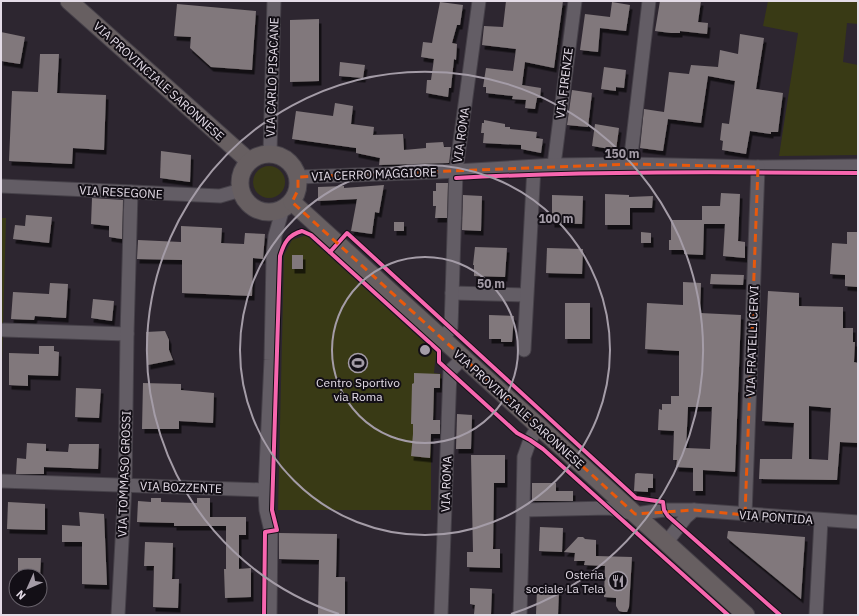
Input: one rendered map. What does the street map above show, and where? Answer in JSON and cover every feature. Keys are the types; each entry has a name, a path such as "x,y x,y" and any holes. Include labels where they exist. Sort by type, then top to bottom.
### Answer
{"main road":[{"name":"VIA PROVINCIALE SARONNESE","path":"69,1 249,161"},
{"path":"270,153 280,155 288,160 298,177 298,190 288,205 271,212 257,210 247,202 240,190 241,174 249,161 259,155 270,153"},
{"name":"VIA PROVINCIALE SARONNESE","path":"288,205 442,339 746,615"}],"street":[{"name":"VIA CARLO PISACANE","path":"270,153 274,1"},
{"name":"VIA ROMA","path":"442,339 451,328 456,171 479,1"},
{"name":"VIA FIRENZE","path":"554,165 575,1"},
{"path":"630,164 649,1"},
{"name":"VIA CERRO MAGGIORE","path":"298,177 456,171 554,165 630,164 858,166"},
{"name":"VIA FRATELLI CERVI","path":"745,515 758,166"},
{"path":"524,350 534,167"},
{"name":"VIA RESEGONE","path":"1,186 220,196 240,190"},
{"name":"VIA TOMMASO GROSSI","path":"118,615 125,485 131,192"},
{"path":"270,615 271,531 266,510 265,490 271,360 273,257 275,236 288,205"},
{"path":"452,293 526,295"},
{"path":"4,330 127,334"},
{"name":"VIA ROMA","path":"441,615 450,372 462,358"},
{"path":"520,615 524,510 524,457 530,440 538,427"},
{"name":"VIA BOZZENTE","path":"1,481 265,490"},
{"path":"524,510 609,508 635,514"},
{"name":"VIA PONTIDA","path":"635,514 664,510 694,510 745,515 858,522"},
{"path":"666,543 686,517 694,510"},
{"path":"816,615 821,520"}],"highlighted area":[{"path":"630,164 758,167 745,515 694,510 635,514 292,202 298,190 298,177"}],"shaded area":[{"path":"768,1 858,1 858,24 847,23 843,62 858,65 858,155 779,156 798,33 763,26"},
{"path":"269,166 275,167 282,173 285,182 284,188 278,195 269,198 263,197 256,191 253,182 254,176 260,169"},
{"path":"1,218 6,218 1,398"},
{"name":"Centro Sportivo via Roma","path":"306,235 436,353 434,373 441,374 440,388 434,388 433,420 439,420 438,434 431,434 431,510 278,510 284,255 292,240"}],"building":[{"path":"506,1 563,1 554,68 525,62 522,85 541,88 540,98 537,98 535,109 525,108 526,100 512,99 513,96 486,93 486,87 483,87 486,68 513,71 516,49 482,45 484,26 503,27"},
{"path":"660,1 701,1 698,22 708,23 707,34 680,31 680,33 671,33 655,31"},
{"path":"440,2 463,5 460,25 457,25 452,43 457,44 456,60 454,59 451,88 449,88 448,97 426,93 427,80 431,80 434,59 421,57 423,42 432,43"},
{"path":"612,2 630,5 626,31 600,28 598,52 580,50 585,14 610,17"},
{"path":"177,4 256,11 252,70 211,67 190,48 191,37 174,36"},
{"path":"319,19 319,81 290,82 290,20"},
{"path":"1,32 25,37 20,64 1,61"},
{"path":"740,34 764,38 756,89 783,93 778,132 771,132 771,134 750,131 746,154 722,150 723,141 720,140 722,123 729,124 735,81 708,76 701,123 668,119 663,151 640,148 644,109 664,112 669,72 689,74 691,65 718,67 720,50 738,54"},
{"path":"40,54 59,54 57,93 106,95 104,150 73,148 72,164 9,161 12,91 38,92"},
{"path":"340,62 365,65 363,78 339,76"},
{"path":"604,67 626,70 624,88 616,87 616,91 601,89"},
{"path":"572,90 592,93 588,127 567,125"},
{"path":"335,103 353,106 351,124 374,127 373,135 403,134 404,150 426,148 426,143 443,142 444,147 451,147 449,163 379,165 380,158 356,153 356,148 292,139 296,111 333,116"},
{"path":"484,120 505,124 505,127 510,127 510,129 537,132 536,138 543,139 541,153 521,149 521,145 483,143 484,133 481,133 482,123 484,123"},
{"path":"595,124 619,128 616,150 592,146"},
{"path":"161,151 191,155 190,182 160,178"},
{"path":"436,183 448,183 447,218 435,218 436,206 433,206 433,191 436,191"},
{"path":"384,185 379,213 375,212 372,234 351,231 357,199 318,201 318,187 344,186 344,188"},
{"path":"721,193 740,194 738,241 745,242 745,258 723,256 725,224 704,224 703,255 684,254 684,250 669,250 669,240 671,240 671,220 702,220 702,206 720,206"},
{"path":"605,194 629,195 629,197 653,196 652,208 630,208 630,225 605,225"},
{"path":"463,195 482,196 481,231 462,230"},
{"path":"552,195 583,196 582,224 552,223"},
{"path":"92,198 123,200 122,239 109,237 109,226 91,224"},
{"path":"26,215 52,217 49,243 13,239 15,225 25,226"},
{"path":"394,222 404,222 404,231 394,231"},
{"path":"181,226 222,228 221,243 244,244 245,233 265,234 263,259 253,258 252,296 182,293 182,260 137,259 138,240 181,242"},
{"path":"641,232 651,233 651,243 641,243"},
{"path":"847,232 857,232 858,287 845,286 845,275 830,274 832,243 847,244"},
{"path":"475,247 507,248 505,277 474,276 473,265"},
{"path":"547,248 583,249 582,274 546,273"},
{"path":"292,255 303,255 303,269 292,269"},
{"path":"711,274 744,275 743,285 710,284"},
{"path":"683,282 701,283 700,313 741,315 735,472 703,470 703,491 693,491 693,468 676,467 677,460 673,460 674,431 658,430 659,409 662,410 662,404 671,404 671,396 679,396 679,351 645,349 647,303 683,305","holes":["688,407 712,407 710,449 686,448"]},
{"path":"50,283 68,284 66,318 35,316 34,320 11,319 13,292 49,294"},
{"path":"768,291 799,293 799,306 843,307 843,328 853,328 853,342 855,342 854,362 858,363 858,443 840,442 837,480 759,479 760,459 792,459 794,423 762,421","holes":["809,406 831,408 828,460 809,459"]},
{"path":"93,299 114,301 112,321 91,318"},
{"path":"565,303 590,303 590,339 565,339"},
{"path":"489,315 514,316 512,342 501,342 501,339 489,339"},
{"path":"165,331 169,340 169,350 173,360 148,365 146,332"},
{"path":"39,346 54,346 54,351 59,352 58,376 28,375 28,386 9,385 9,353 39,354"},
{"path":"414,373 440,374 440,388 434,388 433,420 440,420 440,434 431,434 430,458 411,456 413,434 413,424 411,424 412,384 414,383"},
{"path":"143,383 181,384 181,390 214,393 213,423 179,421 179,429 142,429"},
{"path":"76,388 101,389 99,418 75,417"},
{"path":"457,414 472,415 471,449 456,449"},
{"path":"27,443 46,444 46,451 68,452 69,444 99,444 98,469 44,467 44,474 16,474 17,458 26,459"},
{"path":"471,455 505,455 505,483 494,483 493,549 500,549 500,568 467,567 467,552 473,552"},
{"path":"635,474 653,474 653,488 648,488 648,492 634,491"},
{"path":"532,483 556,483 556,491 573,491 573,501 532,501"},
{"path":"151,498 161,498 161,502 197,503 197,498 210,498 210,517 246,517 246,535 239,535 239,569 251,568 251,597 225,598 224,569 226,569 226,526 174,526 174,523 137,522 138,501 151,502"},
{"path":"8,502 45,504 45,530 7,529"},
{"path":"79,512 104,514 107,585 82,584 82,542 62,542 62,525 80,526"},
{"path":"540,527 563,528 562,552 539,551"},
{"path":"728,531 805,537 801,599 727,538"},
{"path":"279,533 337,534 336,577 345,577 345,615 318,615 319,560 279,559"},
{"name":"Osteria sociale La Tela","path":"578,537 596,540 596,556 632,557 629,607 627,612 619,611 616,606 616,598 604,597 605,566 584,565 585,561 574,561 575,553 564,552"},
{"path":"145,542 173,543 172,579 179,579 178,608 153,607 154,566 144,566"},
{"path":"18,558 41,558 40,568 18,568"},
{"path":"470,588 492,589 491,614 474,614 475,605 470,604"},
{"path":"537,590 559,591 558,615 536,614"}],"cycle path":[{"path":"456,178 607,173 858,173"},
{"path":"264,615 265,532 277,530 272,510 280,256 287,240 293,235 302,231 311,235 439,351 439,362 517,433 543,449 728,615"},
{"path":"330,252 347,233 636,498 663,502 664,510 668,516 780,615"}],"place":[{"name":"Centro Sportivo via Roma","path":"358,363"},
{"name":"Osteria sociale La Tela","path":"618,581"}]}
